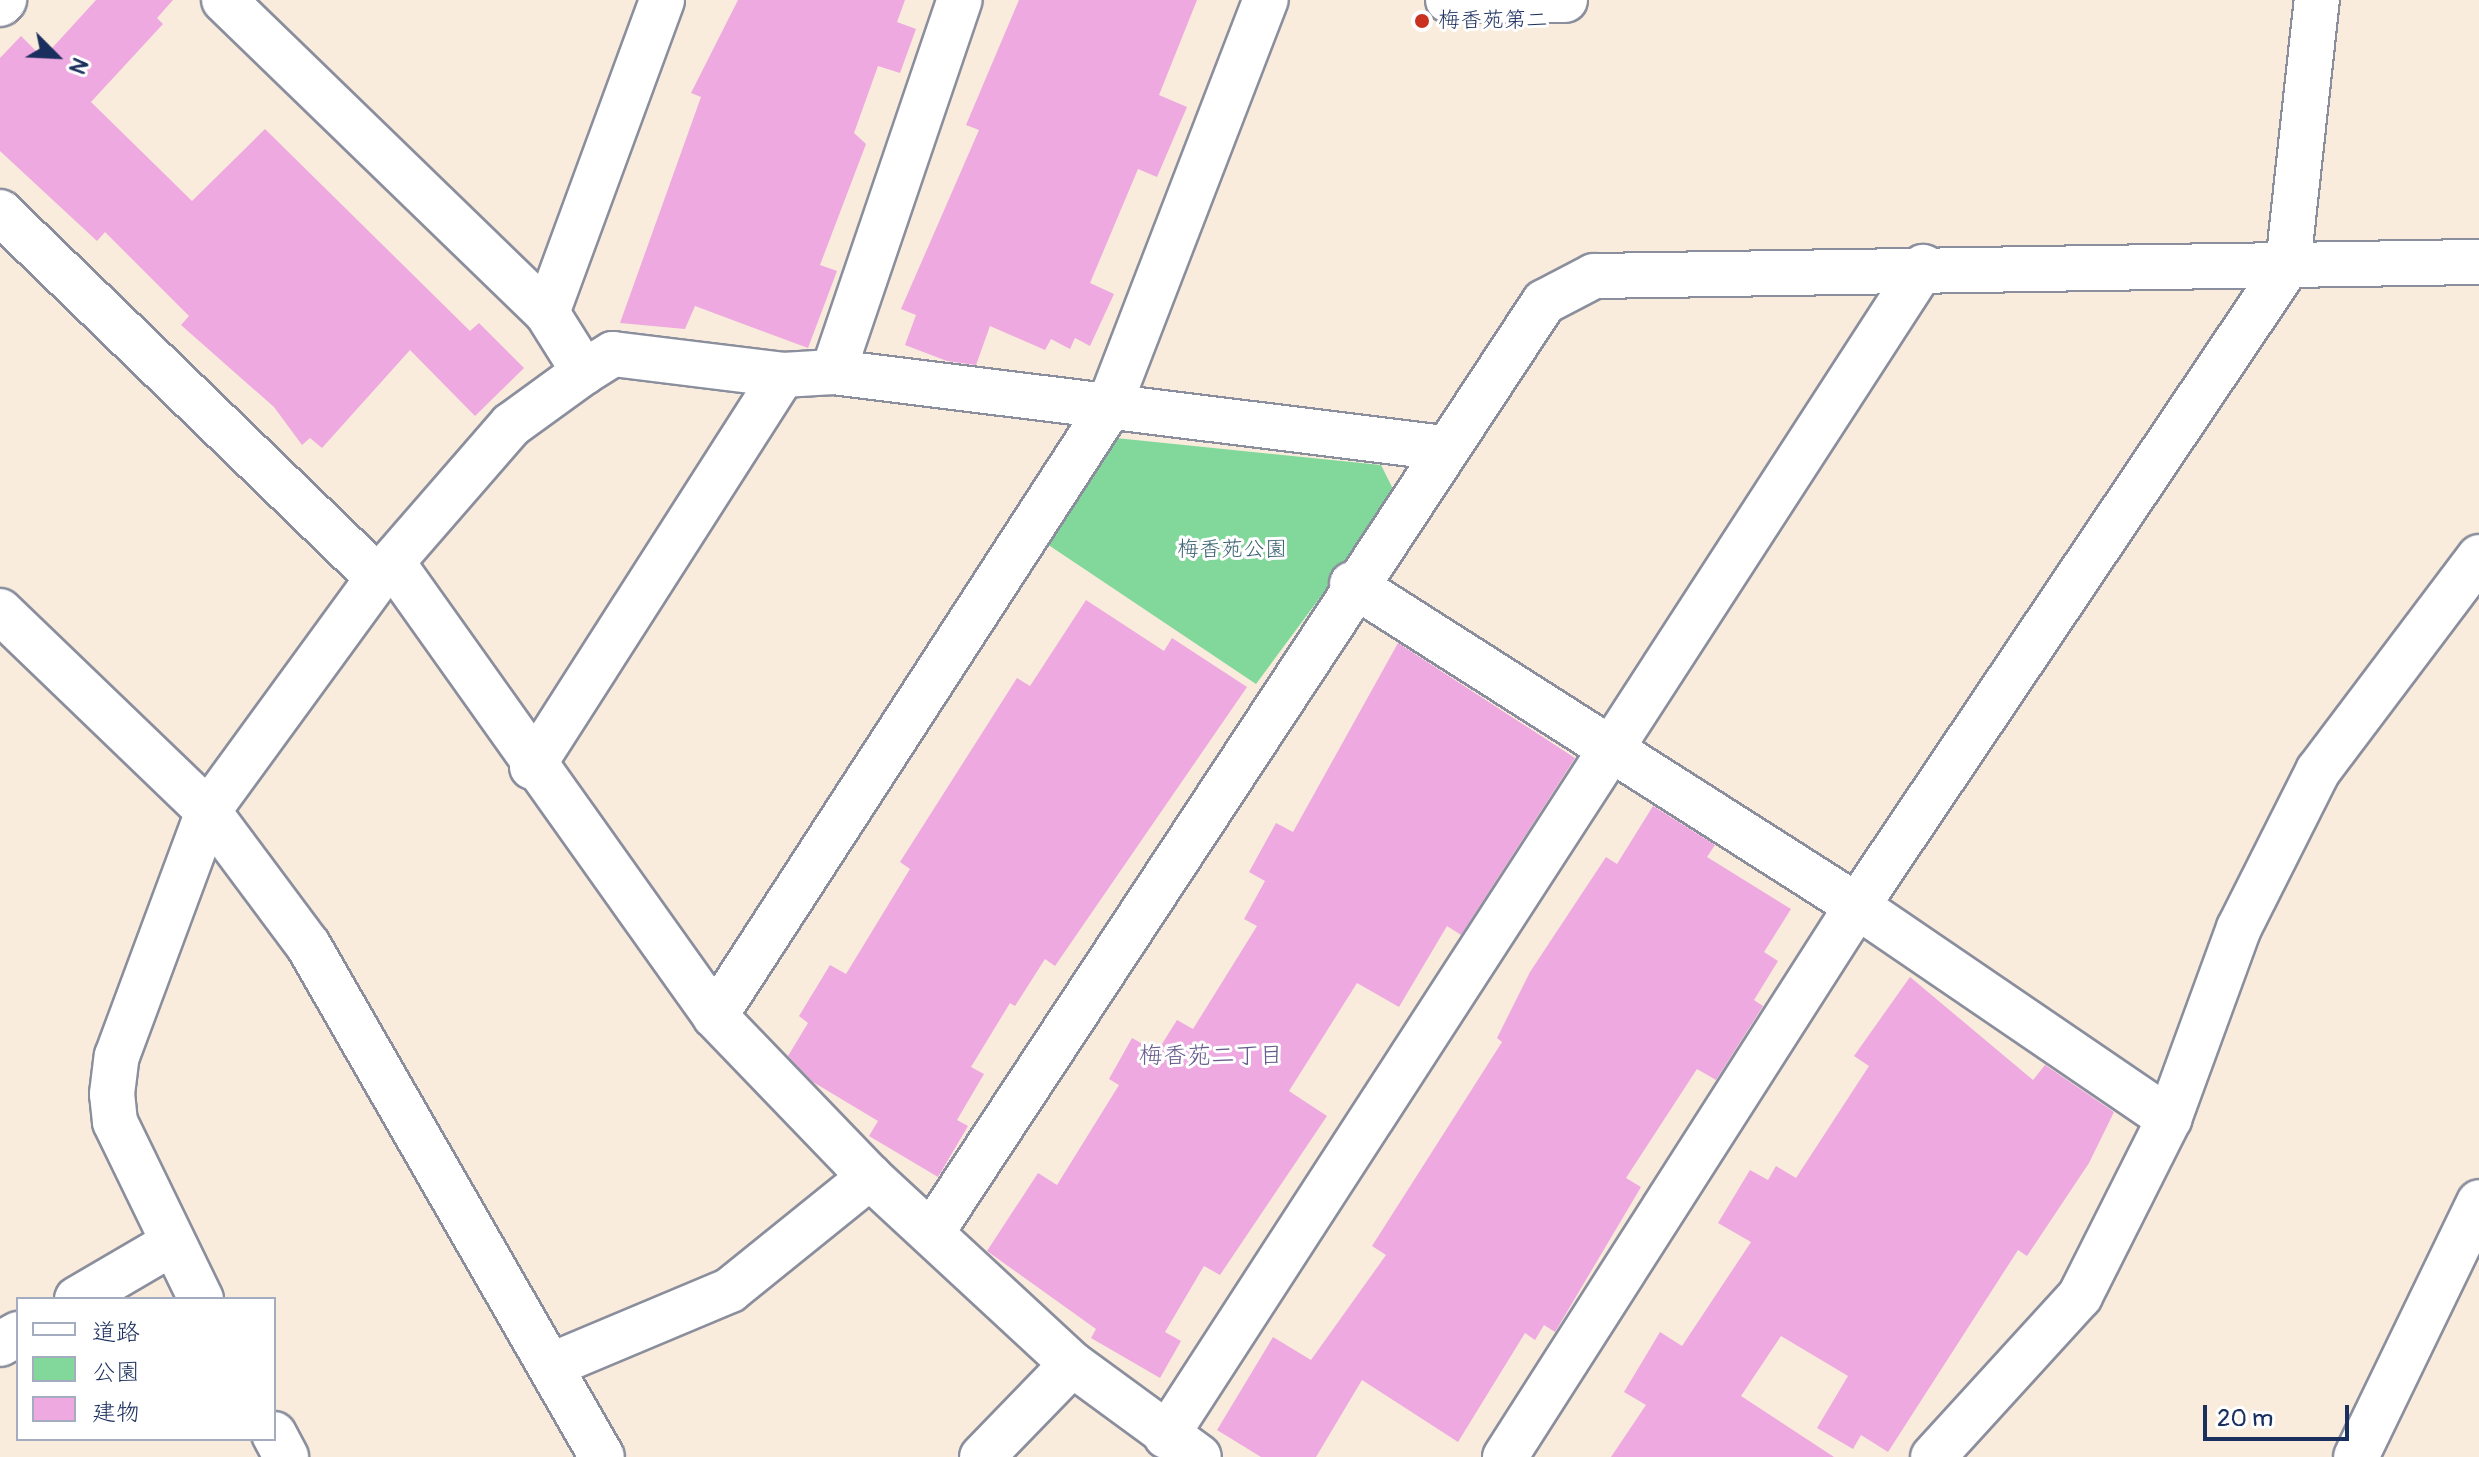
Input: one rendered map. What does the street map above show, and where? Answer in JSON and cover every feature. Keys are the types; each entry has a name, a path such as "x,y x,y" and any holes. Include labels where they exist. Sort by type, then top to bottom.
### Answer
{"street":[{"path":"224,0 547,313 584,372"},
{"path":"547,313 662,0"},
{"path":"833,372 960,0"},
{"path":"715,1016 1107,411 1266,0"},
{"path":"1448,0 1565,0"},
{"path":"1505,1457 1857,906 2288,265 2317,0"},
{"path":"0,212 385,570 715,1016 870,1177 1072,1364 1183,1446 1614,751 1923,267"},
{"path":"932,1232 1352,584 1544,302 1594,276 1923,267 2479,262"},
{"path":"200,1297 171,1244 115,1122 112,1094 117,1056 208,811 385,570 511,425 584,372 613,354 783,375 833,372 1107,411 1444,448"},
{"path":"532,767 783,375"},
{"path":"1933,1457 2080,1296 2169,1119 2239,928 2318,771 2479,557"},
{"path":"1352,584 1857,906 2169,1119"},
{"path":"3,623 208,811 308,945 552,1365 602,1457"},
{"path":"552,1365 730,1290 870,1177"},
{"path":"2356,1457 2473,1229"},
{"path":"80,1297 171,1244"},
{"path":"982,1457 1072,1364"},
{"path":"276,1438 286,1457"}],"green space":[{"name":"梅香苑公園","path":"1106,437 1381,465 1396,495 1256,684 1047,544"}],"building":[{"path":"96,0 173,0 157,18 163,24 91,102 192,201 265,129 470,331 479,323 524,368 475,416 410,350 322,448 310,438 302,445 274,407 181,325 189,316 105,232 97,241 0,151 0,58 21,36 43,58"},
{"path":"738,0 905,0 897,22 916,29 900,73 878,66 854,133 866,144 820,265 837,271 808,348 695,306 685,329 620,323 701,97 691,93"},
{"path":"1019,0 1197,0 1159,95 1187,107 1157,177 1138,169 1090,283 1114,294 1090,346 1075,338 1070,349 1051,339 1045,350 990,326 976,365 947,361 905,345 916,315 901,309 979,130 966,125"},
{"path":"1086,600 1164,651 1172,638 1247,687 1055,966 1045,959 1015,1006 1010,1003 971,1067 984,1074 957,1120 968,1126 938,1177 869,1136 878,1121 813,1082 788,1056 808,1023 799,1016 830,965 846,974 910,869 900,862 1017,678 1030,686"},
{"path":"1398,643 1575,758 1461,935 1447,926 1399,1007 1357,983 1289,1091 1327,1116 1220,1275 1204,1266 1165,1332 1181,1341 1160,1378 1091,1338 1096,1329 987,1251 1038,1173 1057,1185 1119,1085 1109,1079 1132,1038 1157,1052 1177,1020 1193,1029 1257,926 1244,919 1265,881 1249,872 1276,823 1293,832"},
{"path":"1653,806 1715,845 1707,857 1791,909 1764,952 1778,961 1754,1000 1763,1006 1716,1080 1697,1069 1626,1178 1641,1187 1555,1332 1544,1325 1535,1340 1525,1333 1458,1442 1362,1380 1316,1457 1261,1457 1217,1430 1273,1337 1311,1360 1386,1255 1372,1246 1502,1042 1497,1038 1530,972 1606,857 1617,864"},
{"path":"1910,977 2033,1080 2045,1065 2114,1112 2089,1163 2027,1256 2018,1250 1888,1452 1861,1435 1853,1449 1817,1428 1848,1376 1781,1336 1741,1396 1834,1457 1611,1457 1646,1405 1624,1392 1660,1332 1682,1346 1751,1242 1718,1223 1750,1170 1768,1180 1776,1166 1796,1178 1869,1066 1854,1056"}],"place":[{"name":"梅香苑第二","path":"1422,21"}],"district":[{"name":"梅香苑二丁目","path":"1211,1056"}]}
